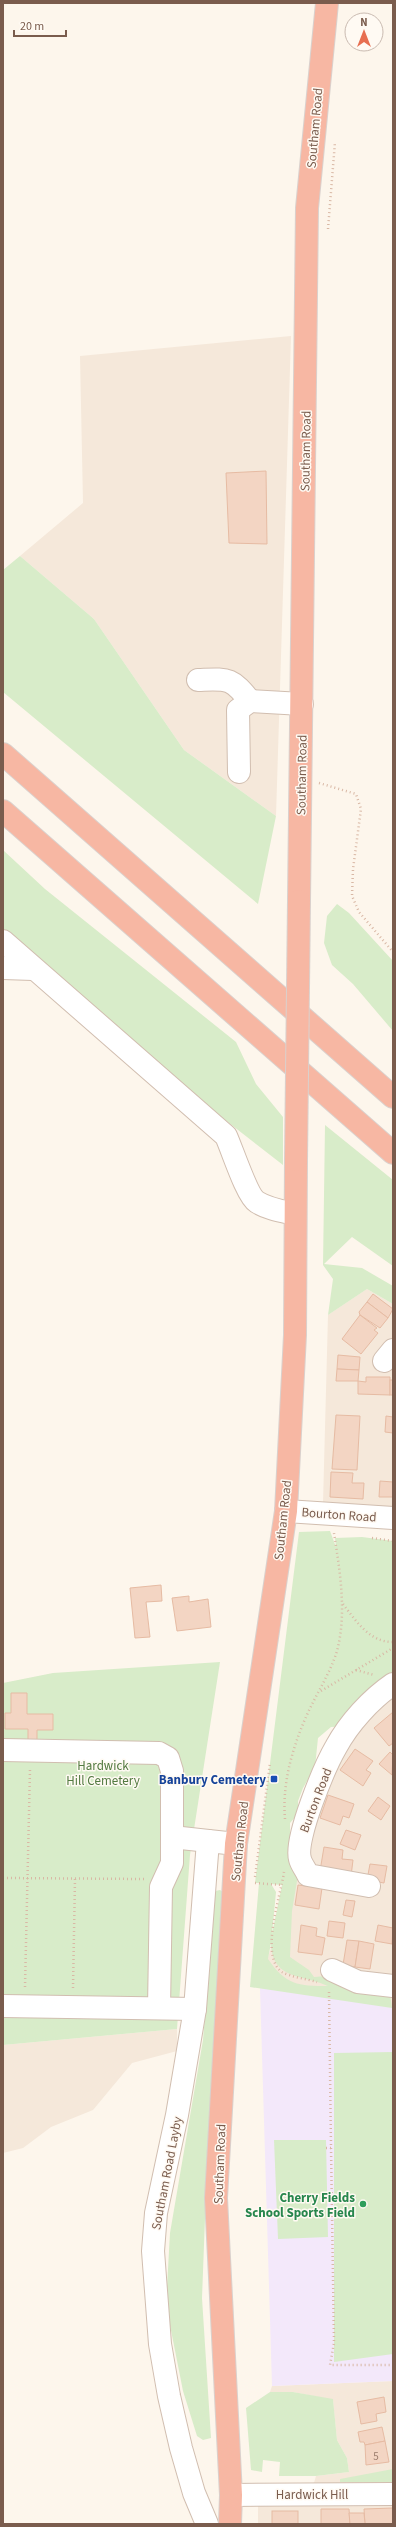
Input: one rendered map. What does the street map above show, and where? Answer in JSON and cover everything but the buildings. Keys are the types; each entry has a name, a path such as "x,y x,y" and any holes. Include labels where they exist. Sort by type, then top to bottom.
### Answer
{"highway":[{"name":"Southam Road","path":"230,2524 231,2495 216,2198 236,1844 286,1511 295,1335 295,1214 307,208 327,3"},
{"path":"3,754 393,1097"},
{"path":"3,811 393,1153"}],"street":[{"path":"198,680 226,679 238,686 250,701"},
{"path":"239,772 238,710 250,701 302,704"},
{"path":"3,941 33,969 226,1136 237,1159 243,1182 256,1202 274,1209 295,1214"},
{"path":"3,968 33,969"},
{"name":"Bourton Road","path":"286,1511 393,1518"},
{"name":"Burton Road","path":"370,1886 308,1875 299,1858 301,1831 336,1747 354,1720 384,1690 393,1684"},
{"path":"3,1750 159,1753 168,1758 172,1771 172,1863 161,1887 159,2008"},
{"path":"172,1837 236,1844"},
{"name":"Southam Road Layby","path":"207,2524 194,2493 181,2448 169,2396 160,2344 153,2251 156,2213 174,2130 195,2009 208,1841"},
{"path":"331,1978 393,1986"},
{"path":"3,2006 195,2009"},
{"name":"Hardwick Hill","path":"231,2495 393,2494"}],"path":[{"path":"301,778 328,784 356,794 361,809 353,869 352,896 359,912 393,952"},
{"path":"332,1513 343,1603 337,1650 320,1691 393,1648"},
{"path":"343,1603 364,1631 387,1642 393,1642"},
{"path":"24,2006 30,1750"},
{"path":"254,1890 271,1755"},
{"path":"3,1878 165,1880"},
{"path":"72,2007 75,1879"},
{"path":"255,1882 282,1885"},
{"path":"331,1978 331,2148 334,2342 330,2365 393,2364"},
{"path":"326,2148 331,2148"}],"shaded area":[{"path":"291,336 276,816 184,750 94,619 20,556 83,503 80,356"},
{"path":"367,1289 393,1304 393,1513 323,1503 328,1315"},
{"path":"393,1691 393,2008 260,1988 321,1759"},
{"path":"260,1988 393,2007 393,2381 272,2386"},
{"path":"177,2029 177,2051 132,2063 93,2110 51,2127 23,2148 3,2153 3,2045"},
{"path":"393,2381 393,2524 258,2524 258,2502 308,2503 316,2476 349,2472 347,2458 337,2440 333,2400 293,2392 270,2392 272,2386"}],"green space":[{"path":"20,556 94,619 184,750 276,816 258,904 3,692 3,570"},
{"path":"3,850 45,889 236,1042 256,1084 283,1117 283,1165 197,1098 3,931"},
{"path":"337,904 349,913 393,961 393,1031 353,984 332,965 324,943 327,916"},
{"path":"325,1125 393,1180 393,1266 352,1237 324,1264 362,1268 393,1286 393,1304 367,1289 328,1315 333,1279 323,1265"},
{"path":"330,1531 336,1547 335,1538 362,1537 393,1541 393,1683 350,1726 331,1727 318,1738 315,1767 303,1788 298,1801 298,1814 290,1823 290,1844 298,1875 292,1911 290,1957 309,1970 314,1977 327,1976 390,1993 392,2008 250,1987 259,1883 255,1883 299,1532","holes":["271,1884 282,1885 272,1934 276,1892","271,1943 273,1955 277,1964 283,1970 290,1974 328,1986 301,1984 287,1979 268,1959"]},
{"name":"Hardwick Hill Cemetery","path":"220,1662 190,1855 177,2029 3,2045 3,1683 53,1673"},
{"path":"220,1890 227,1895 206,2192 202,2298 211,2438 203,2440 197,2436 183,2391 166,2305 170,2233 203,2040 215,1891"},
{"name":"Cherry Fields School Sports Field","path":"393,2052 393,2354 334,2362 334,2053"},
{"path":"274,2140 326,2140 328,2237 278,2239"},
{"path":"270,2392 293,2392 333,2399 337,2440 347,2458 349,2472 316,2476 279,2476 280,2462 263,2460 262,2472 251,2470 246,2408"},
{"path":"393,2469 393,2482 340,2482 340,2479"}],"place":[{"name":"Banbury Cemetery","path":"274,1779"},
{"name":"Cherry Fields School Sports Field","path":"363,2204"}]}
